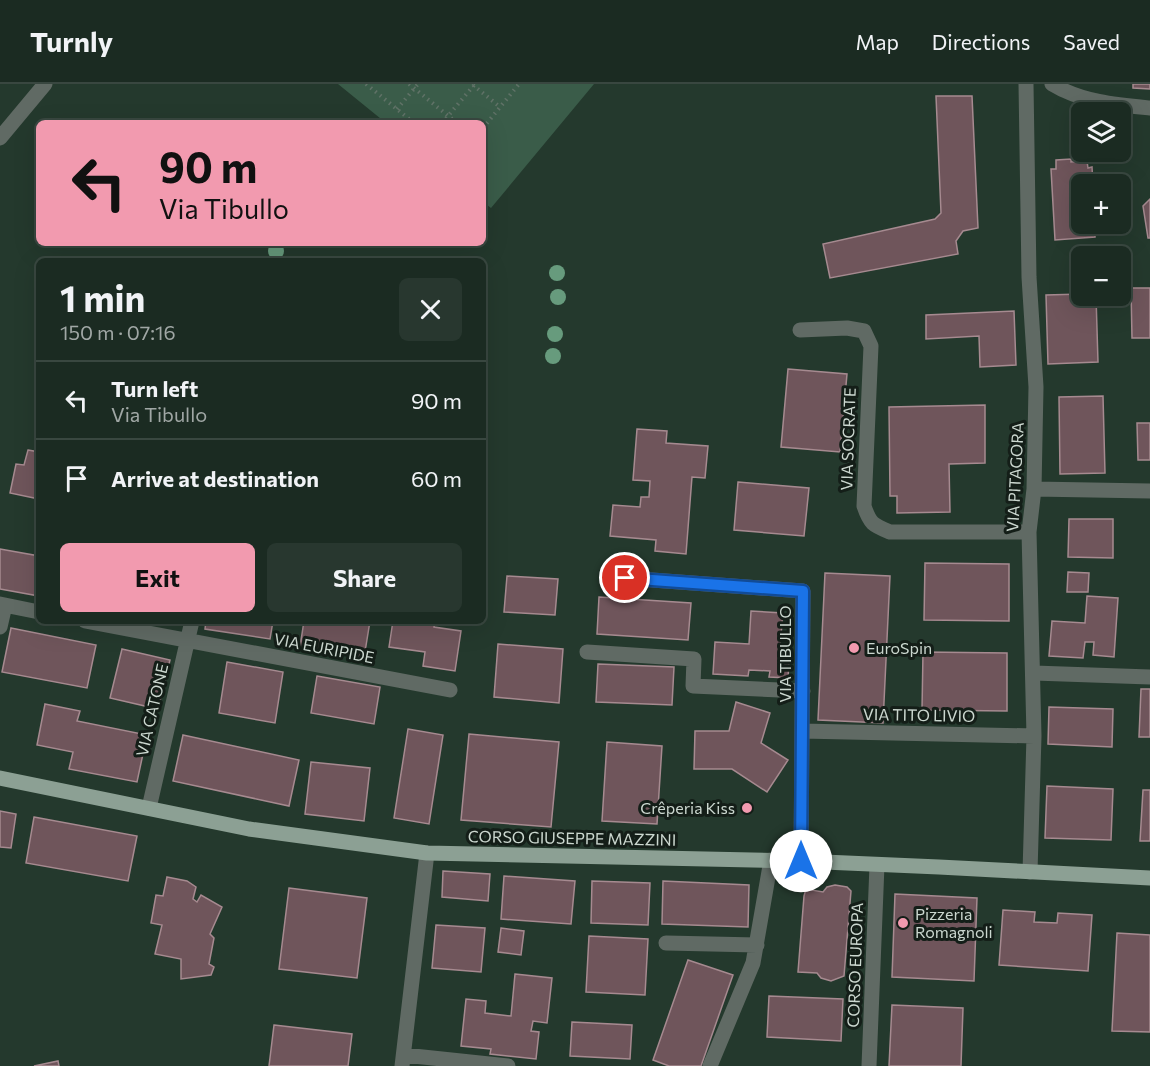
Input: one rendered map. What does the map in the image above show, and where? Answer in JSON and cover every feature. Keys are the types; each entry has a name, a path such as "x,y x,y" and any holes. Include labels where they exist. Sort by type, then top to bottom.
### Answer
{"main road":[{"name":"CORSO GIUSEPPE MAZZINI","path":"0,778 249,830 427,853 801,861 1150,878"}],"street":[{"path":"0,138 45,84"},
{"name":"VIA PITAGORA","path":"1026,84 1029,277 1036,387 1034,489 1029,532 1035,736 1030,872"},
{"path":"1052,84 1083,99 1150,108"},
{"name":"VIA SOCRATE","path":"800,330 847,328 864,332 870,346 864,506 873,525 890,532 1029,532"},
{"path":"1034,489 1150,491"},
{"name":"VIA TIBULLO","path":"625,578 803,591 801,861"},
{"path":"0,627 2,605 36,611"},
{"name":"VIA EURIPIDE","path":"100,624 450,690"},
{"name":"VIA CATONE","path":"149,808 191,624"},
{"path":"587,652 694,659 693,686 803,691"},
{"path":"1034,673 1150,677"},
{"name":"VIA TITO LIVIO","path":"802,731 1035,736"},
{"path":"427,853 403,1060 508,1066"},
{"path":"710,1066 753,963 771,860"},
{"name":"CORSO EUROPA","path":"869,1066 877,865"},
{"path":"666,943 757,945"}],"path":[{"path":"366,84 410,120"},
{"path":"409,84 453,120"},
{"path":"397,109 418,84"},
{"path":"445,120 473,84 500,107"},
{"path":"486,125 519,84"}],"green space":[{"path":"338,84 594,84 491,208 486,204 486,120 382,120"}],"building":[{"path":"1133,84 1150,84 1150,89 1133,88"},
{"path":"936,96 972,96 978,228 963,231 956,241 958,254 830,278 823,244 935,219 941,213"},
{"path":"1071,159 1071,162 1087,162 1088,168 1092,167 1092,174 1071,174 1071,234 1095,234 1095,237 1055,240 1051,169 1056,169 1056,160"},
{"path":"1150,199 1150,238 1148,238 1143,206"},
{"path":"1131,288 1150,288 1150,338 1132,338"},
{"path":"1071,294 1071,306 1096,306 1098,362 1048,364 1046,295"},
{"path":"1014,311 1016,365 980,367 979,336 926,339 926,315"},
{"path":"788,369 847,374 840,452 781,447"},
{"path":"1103,396 1105,473 1060,474 1059,397"},
{"path":"985,405 985,463 949,464 950,512 897,513 897,496 890,496 889,407"},
{"path":"1137,423 1150,423 1150,460 1138,460"},
{"path":"637,429 667,431 666,443 708,446 705,478 692,477 686,554 655,551 656,540 610,536 613,505 640,507 641,497 649,497 650,481 633,480"},
{"path":"28,450 36,451 36,498 10,493 16,464 24,465"},
{"path":"738,482 809,488 804,536 734,530"},
{"path":"1069,519 1113,519 1113,558 1068,557"},
{"path":"0,549 36,555 36,595 0,589"},
{"path":"925,563 1009,564 1009,621 924,620"},
{"path":"1068,572 1089,573 1088,592 1067,592"},
{"name":"EuroSpin","path":"825,573 890,576 883,723 818,720"},
{"path":"507,576 558,579 555,615 504,612"},
{"path":"1087,596 1118,598 1114,657 1093,655 1094,642 1085,642 1083,658 1049,656 1052,621 1085,623"},
{"path":"599,597 691,603 688,640 597,634"},
{"path":"751,611 783,613 780,646 790,646 788,678 769,677 770,671 749,670 748,676 713,674 715,642 749,644"},
{"path":"206,624 272,624 270,639 205,629"},
{"path":"304,624 370,624 364,658 300,647"},
{"path":"393,624 434,624 434,627 461,631 455,671 423,666 425,652 389,647"},
{"path":"11,628 96,645 87,688 2,672"},
{"path":"498,644 563,649 559,703 494,697"},
{"path":"122,649 170,660 158,709 110,698"},
{"path":"923,652 1007,653 1007,711 922,710"},
{"path":"227,662 283,672 275,723 219,713"},
{"path":"598,664 674,667 672,705 596,702"},
{"path":"317,676 380,687 374,724 311,713"},
{"path":"1141,689 1150,689 1150,737 1139,737"},
{"path":"736,702 770,713 761,743 788,760 767,792 732,769 694,769 695,731 729,731"},
{"path":"45,704 80,711 77,721 147,735 137,782 69,769 73,752 37,745"},
{"path":"1049,707 1113,709 1112,747 1048,744"},
{"path":"408,729 443,735 429,824 394,818"},
{"path":"469,734 559,742 551,827 461,820"},
{"path":"183,735 299,760 289,806 173,781"},
{"path":"607,742 662,746 657,824 602,821"},
{"path":"311,762 370,768 364,821 305,814"},
{"path":"1047,786 1113,789 1111,840 1045,838"},
{"path":"1143,790 1150,790 1150,841 1140,841"},
{"path":"0,811 16,814 11,848 0,847"},
{"path":"34,817 137,836 128,881 26,863"},
{"path":"443,871 490,874 488,901 442,897"},
{"path":"504,876 575,881 571,924 501,919"},
{"path":"167,877 187,881 196,887 193,899 197,902 201,895 222,907 210,934 214,938 209,964 214,967 211,975 181,979 181,959 155,954 162,925 151,923 156,895 163,896"},
{"path":"592,881 650,883 648,925 591,923"},
{"path":"663,881 749,885 748,927 662,924"},
{"path":"835,885 847,887 851,891 844,976 831,981 821,978 817,973 798,972 806,889 823,892 827,887"},
{"path":"289,888 367,898 357,978 279,969"},
{"path":"895,894 977,898 974,981 892,977"},
{"path":"1003,910 1035,912 1034,922 1057,923 1058,913 1092,915 1088,971 999,965"},
{"path":"436,925 485,928 481,972 432,968"},
{"path":"501,928 524,931 521,955 498,952"},
{"path":"1117,933 1150,935 1150,1032 1112,1031"},
{"path":"589,936 648,939 645,995 586,992"},
{"path":"688,960 733,975 701,1066 669,1066 653,1060"},
{"path":"515,974 552,978 547,1023 533,1021 531,1031 539,1032 536,1059 490,1054 491,1049 461,1046 466,999 486,1001 485,1013 511,1016"},
{"path":"769,996 843,999 841,1041 767,1037"},
{"path":"892,1005 963,1008 961,1066 889,1066"},
{"path":"572,1022 632,1025 630,1059 570,1056"},
{"path":"274,1025 352,1034 348,1066 269,1066"},
{"path":"58,1061 59,1066 34,1066"}],"place":[{"name":"EuroSpin","path":"854,648"},
{"name":"Crêperia Kiss","path":"747,808"},
{"name":"Pizzeria Romagnoli","path":"903,923"}],"route":[{"path":"625,578 803,591 801,861"}]}
